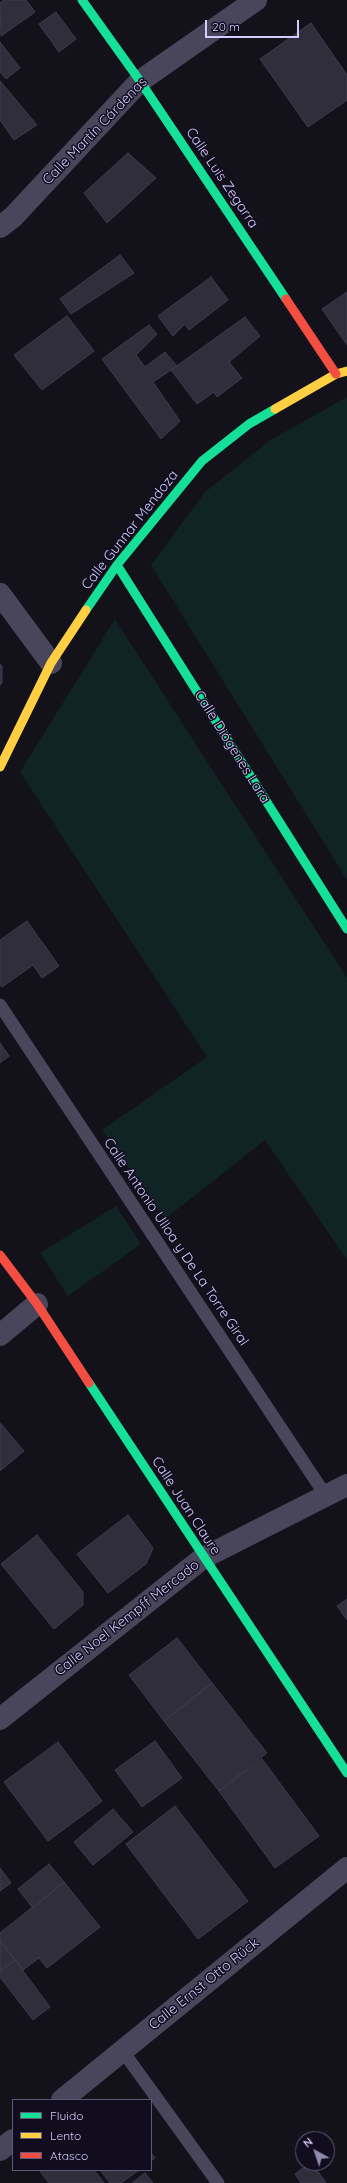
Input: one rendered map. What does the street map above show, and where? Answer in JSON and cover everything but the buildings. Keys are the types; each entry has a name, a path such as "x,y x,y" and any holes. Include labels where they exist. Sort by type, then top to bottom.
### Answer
{"street":[{"name":"Calle Luis Zegarra","path":"82,0 140,81 336,374"},
{"name":"Calle Martín Cárdenas","path":"0,226 13,217 140,81 256,0"},
{"name":"Calle Gunnar Mendoza","path":"0,767 51,663 117,565 202,461 249,424 336,374 347,371"},
{"name":"Calle Diógenes Lara","path":"117,565 347,929"},
{"path":"0,594 51,663"},
{"name":"Calle Juan Claure","path":"0,1255 37,1304 203,1558 347,1773"},
{"path":"0,1335 37,1304"},
{"name":"Calle Noel Kempff Mercado","path":"0,1719 203,1558 347,1485"},
{"name":"Calle Ernst Otto Rück","path":"63,2099 347,1868"},
{"path":"0,2150 12,2141"}],"lane":[{"name":"Calle Antonio Ulloa y De La Torre Giral","path":"0,1005 326,1496"},
{"path":"122,2050 218,2183"}],"green space":[{"path":"347,397 347,880 151,565 205,492 272,439"},
{"path":"115,619 347,978 347,1260 265,1140 165,1219 102,1130 207,1057 20,772"},
{"path":"116,1206 141,1244 68,1296 40,1253"}],"traffic: fast":[{"path":"82,0 140,81 286,299"},
{"path":"86,610 117,565 202,461 249,424 275,409"},
{"path":"117,565 347,929"},
{"path":"89,1383 347,1773"}],"traffic: slow":[{"path":"275,409 336,374 347,371"},
{"path":"0,767 51,663 86,610"}],"traffic: jam":[{"path":"286,299 336,374"},
{"path":"0,1255 37,1304 89,1383"}]}
